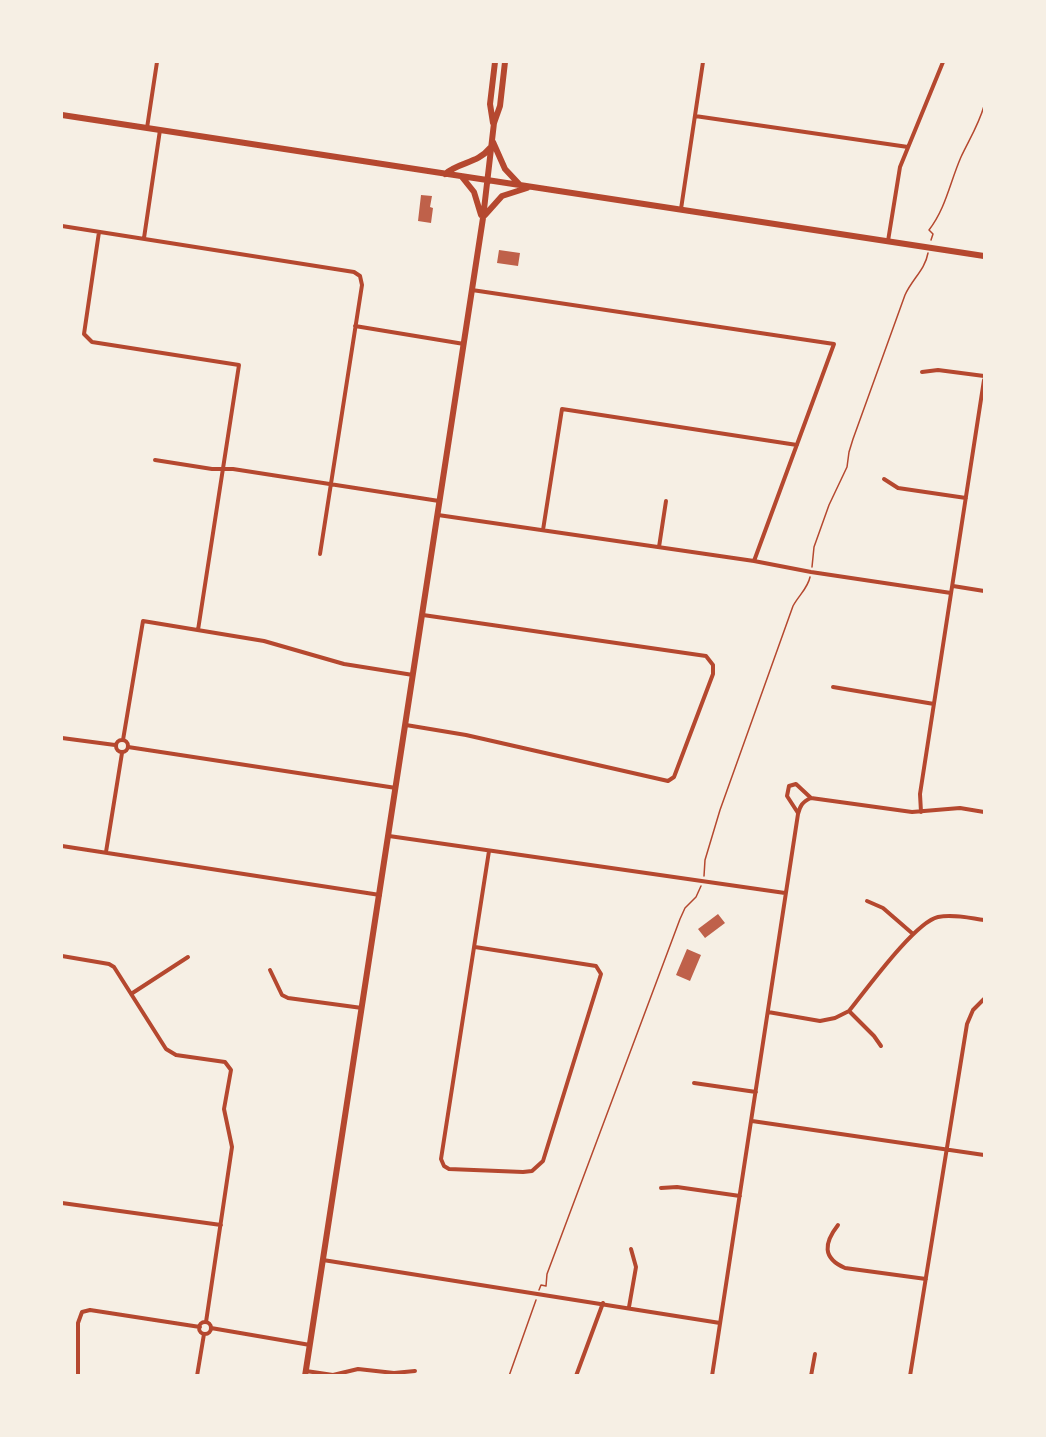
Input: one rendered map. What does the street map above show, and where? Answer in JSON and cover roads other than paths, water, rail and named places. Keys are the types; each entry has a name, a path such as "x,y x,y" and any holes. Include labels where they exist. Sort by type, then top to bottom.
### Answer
{"main road":[{"path":"494,123 490,104 495,62"},
{"path":"305,1373 423,615 488,180 494,123 500,106 505,62"},
{"path":"62,115 531,188 984,254"},
{"path":"492,138 505,169 520,185"},
{"path":"446,174 455,166 483,157 492,146"},
{"path":"462,177 478,200 482,221"},
{"path":"482,221 488,209 502,196 531,188"}],"street":[{"path":"147,128 157,62"},
{"path":"681,210 703,62"},
{"path":"888,241 896,179 943,62"},
{"path":"695,116 908,147"},
{"path":"144,238 160,130"},
{"path":"62,226 354,272 360,276 362,285 320,555"},
{"path":"99,232 84,334 92,342 239,365 198,630"},
{"path":"472,290 834,344 754,561"},
{"path":"355,326 464,344"},
{"path":"921,812 920,794 984,378 938,370 922,372"},
{"path":"543,530 562,409 797,445"},
{"path":"155,460 440,501"},
{"path":"884,479 898,488 966,498"},
{"path":"659,547 666,501"},
{"path":"438,515 754,561 951,593"},
{"path":"953,586 984,591"},
{"path":"406,725 466,735 668,781 674,777 713,674 713,665 706,656 423,615"},
{"path":"123,740 143,621 264,641 344,664 413,675"},
{"path":"833,687 934,704"},
{"path":"62,738 116,745"},
{"path":"116,745 119,740 123,740"},
{"path":"123,740 127,742 128,747"},
{"path":"116,745 116,749 122,753"},
{"path":"128,747 396,788"},
{"path":"106,852 122,753 128,747"},
{"path":"798,814 787,796 789,786 796,784 810,798 912,812 960,808 984,812"},
{"path":"712,1376 798,814 800,806 810,798"},
{"path":"389,836 785,893"},
{"path":"62,846 380,895"},
{"path":"475,947 596,966 601,974 543,1161 532,1171 449,1168 444,1166 441,1159 489,851"},
{"path":"867,901 883,908 913,934"},
{"path":"768,1012 820,1021 835,1018 849,1011 913,934 928,920 951,915 984,920"},
{"path":"62,956 109,964 114,967 166,1049 176,1055 225,1062 231,1070 224,1108 232,1148 206,1322 211,1328 310,1345"},
{"path":"131,994 188,957"},
{"path":"270,970 282,995 288,998 362,1008"},
{"path":"910,1376 967,1024 973,1010 984,999"},
{"path":"849,1011 874,1036 880,1046"},
{"path":"694,1083 756,1092"},
{"path":"752,1121 984,1155"},
{"path":"662,1188 677,1187 740,1196"},
{"path":"62,1203 221,1225"},
{"path":"838,1225 830,1235 828,1244 828,1253 837,1265 926,1279"},
{"path":"629,1307 636,1267 632,1250"},
{"path":"323,1260 538,1292 720,1323"},
{"path":"576,1376 603,1303"},
{"path":"78,1376 78,1323 82,1312 90,1310 200,1327"},
{"path":"200,1327 206,1322"},
{"path":"200,1327 200,1331 204,1334"},
{"path":"204,1334 208,1333 211,1328"},
{"path":"198,1376 204,1334"},
{"path":"812,1376 815,1354"},
{"path":"305,1373 333,1375 358,1369 394,1373 415,1371"}]}
